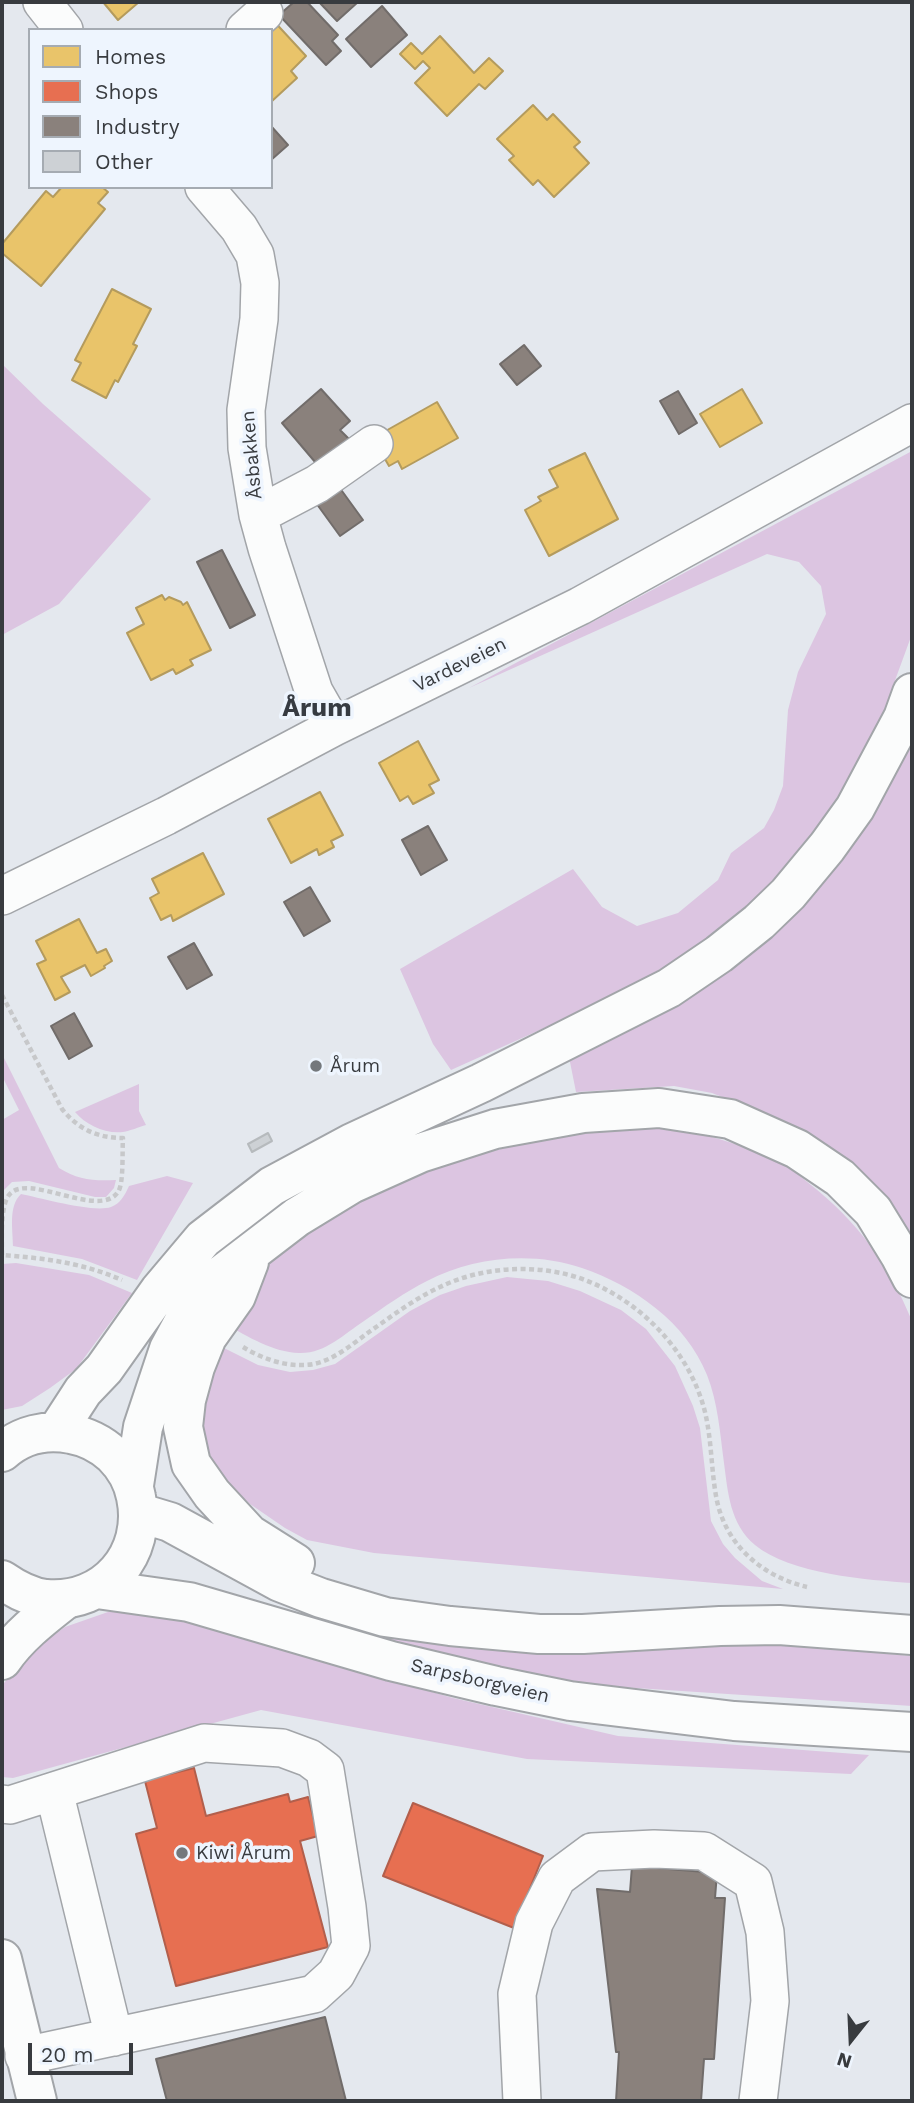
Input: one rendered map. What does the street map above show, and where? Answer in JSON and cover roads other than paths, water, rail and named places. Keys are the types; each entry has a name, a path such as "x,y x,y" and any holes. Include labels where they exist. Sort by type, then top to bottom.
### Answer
{"main road":[{"path":"57,1431 83,1391 104,1369 160,1290 203,1239 272,1186 352,1143 481,1083 668,988 719,954 759,922 796,885 855,808 897,729 912,693"},
{"path":"2,1660 9,1649 38,1621 115,1575 129,1557 137,1536 143,1427 169,1349 189,1312 216,1279 297,1217 351,1184 420,1153 508,1127 583,1112 659,1108 730,1119 797,1149 840,1178 873,1212 912,1278"},
{"path":"253,1250 236,1296 207,1337 195,1367 186,1400 183,1427 191,1464 212,1494 249,1534 385,1617"},
{"path":"5,1446 33,1434 57,1431 82,1436 104,1446 121,1463 137,1499 170,1522 280,1582 321,1598 385,1617 539,1634 779,1625 912,1635"},
{"name":"Sarpsborgveien","path":"2,1580 22,1593 44,1599 81,1594 189,1602 391,1661 570,1701 734,1721 912,1732"},
{"path":"2,1959 37,2101"}],"street":[{"path":"42,2 62,28"},
{"name":"Åsbakken","path":"206,189 255,255 260,283 259,319 246,410 247,448 258,515 314,692 334,727"},
{"name":"Vardeveien","path":"2,896 166,816 334,727 580,606 912,423"},
{"path":"258,515 317,484 374,444"},
{"path":"2,1804 10,1805 204,1743 282,1748 309,1758 325,1770 351,1946 337,1974 314,1994 24,2056"},
{"path":"54,1791 114,2037"},
{"path":"522,2101 517,1994 534,1923 557,1878 592,1852 654,1849 705,1852 753,1882 765,1932 770,2001 758,2101"}],"place":[{"name":"Årum","path":"316,1066"},
{"name":"Kiwi Årum","path":"182,1853"}],"district":[{"name":"Årum","path":"317,708"}]}
